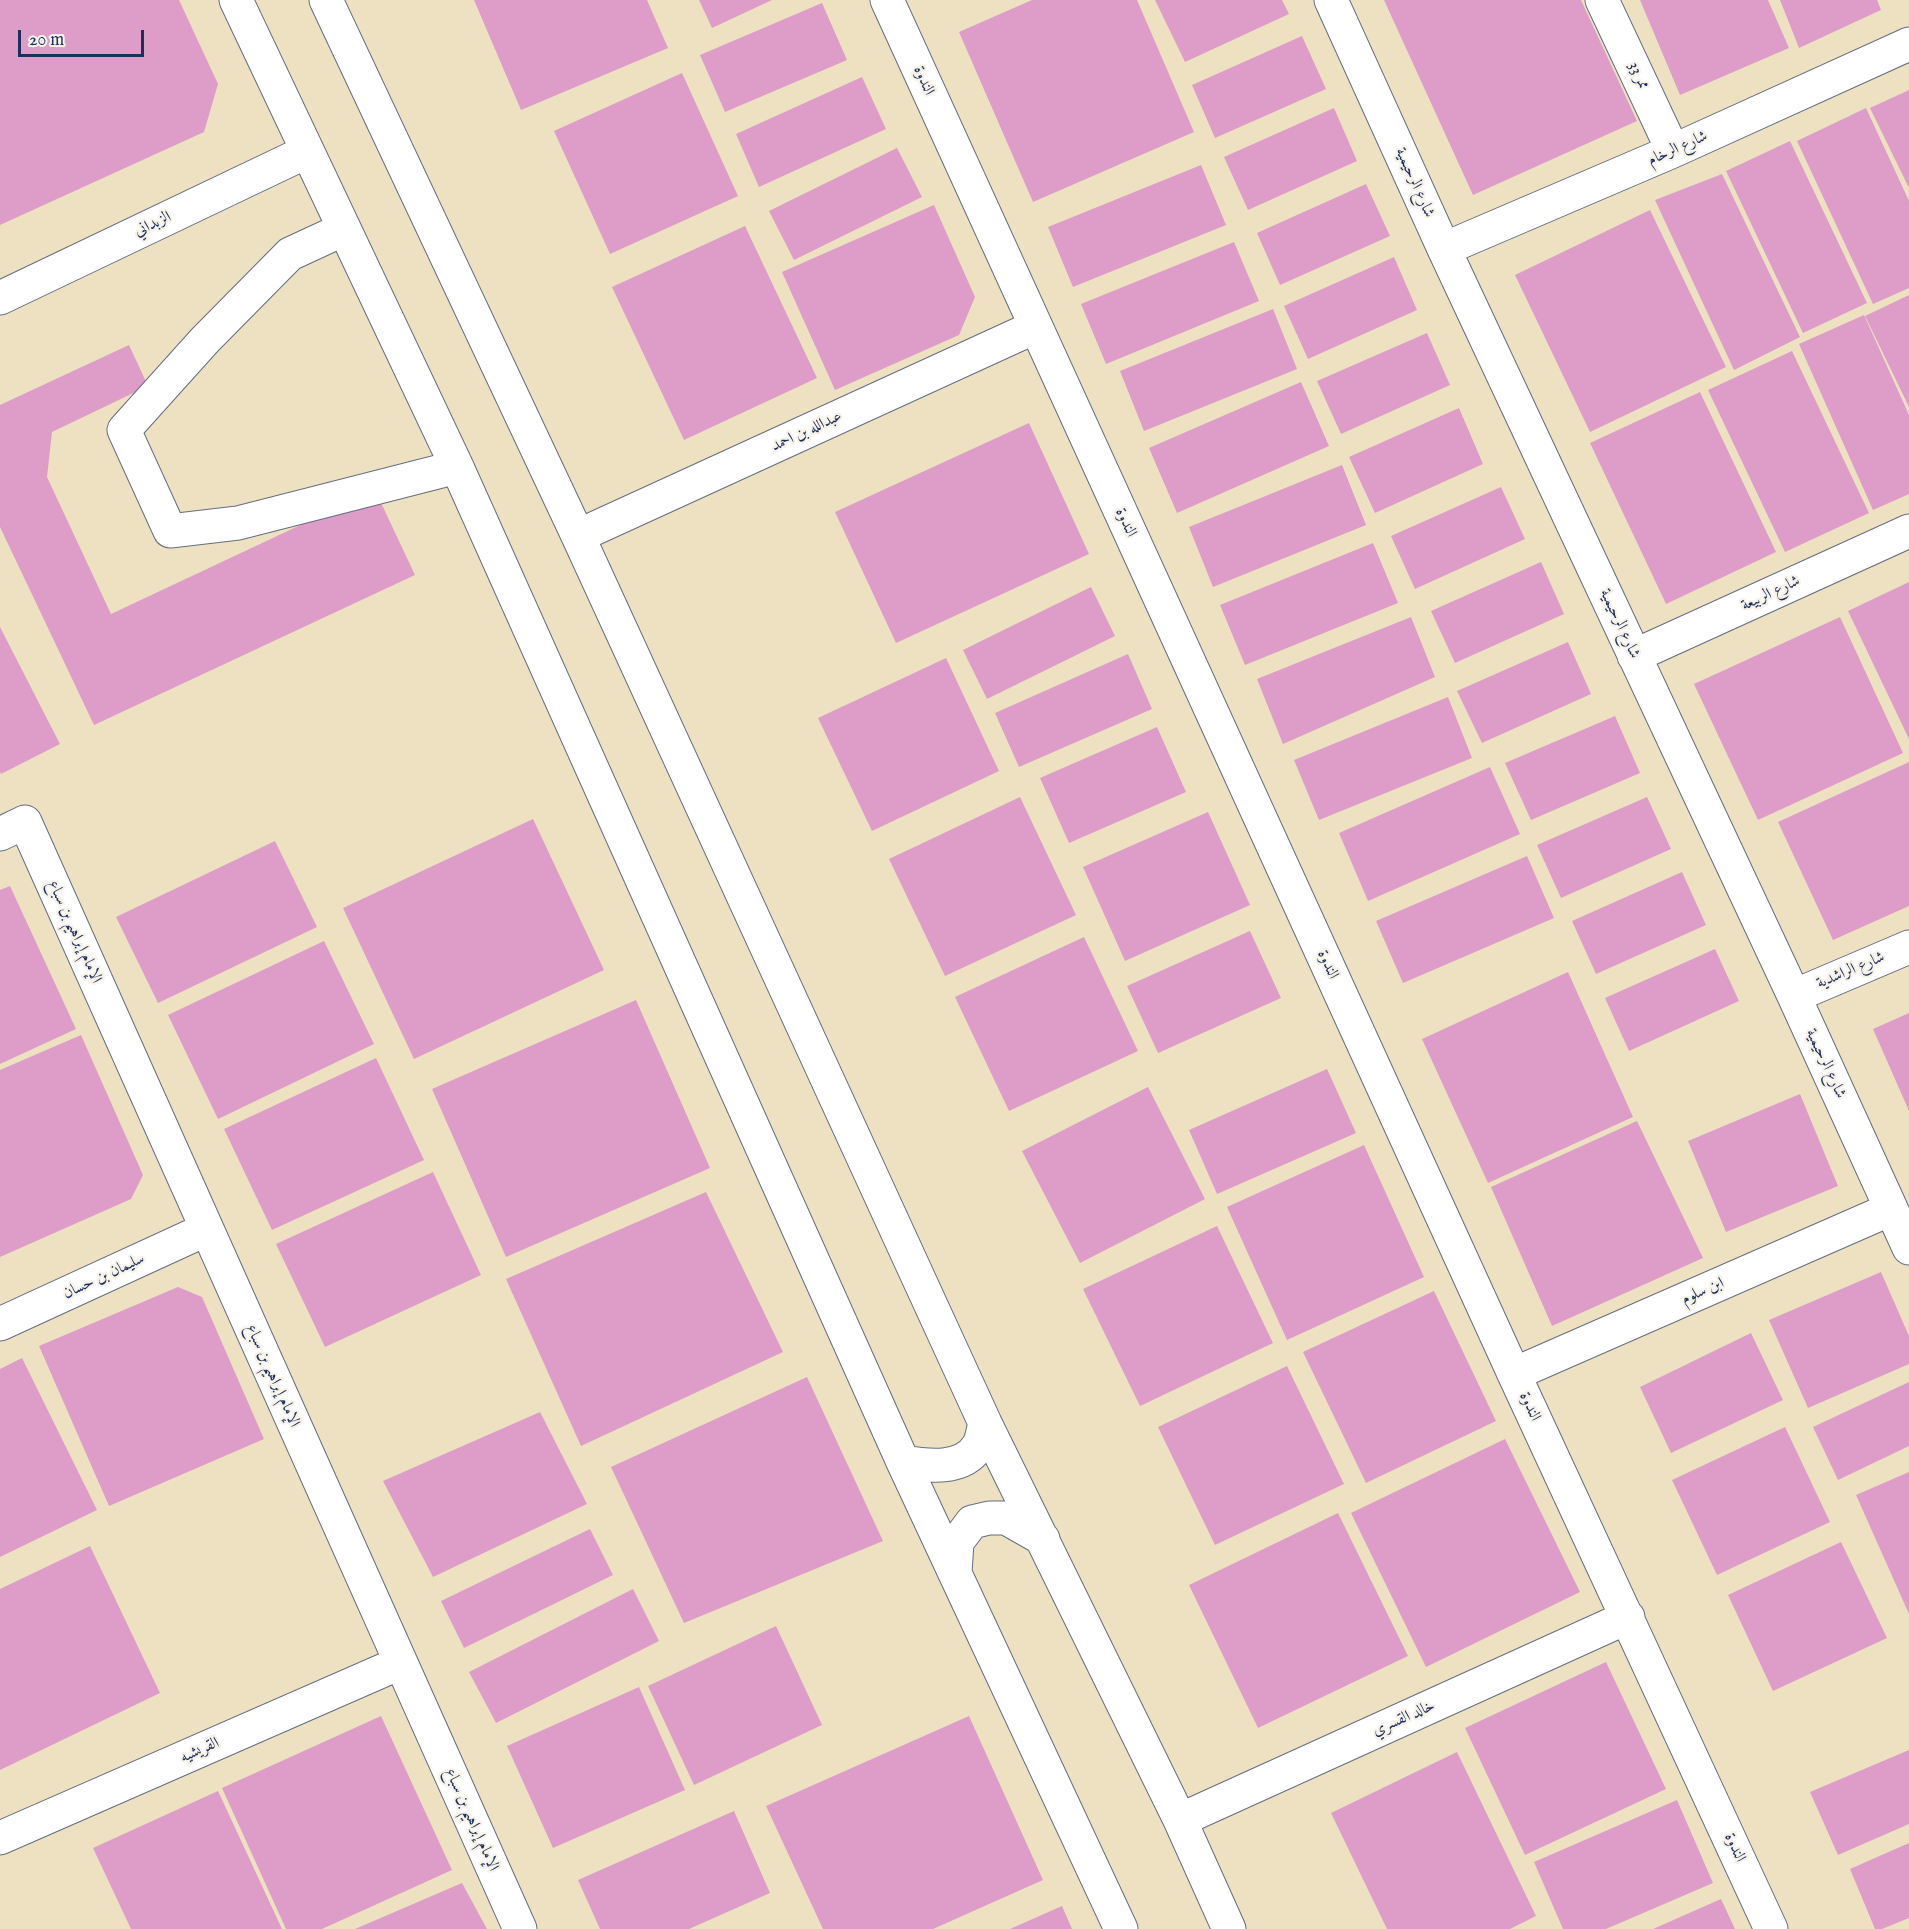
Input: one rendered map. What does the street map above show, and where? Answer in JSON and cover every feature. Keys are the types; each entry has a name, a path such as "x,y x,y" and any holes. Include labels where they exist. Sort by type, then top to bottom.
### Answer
{"street":[{"path":"236,0 457,467 903,1462 1121,1929"},
{"path":"326,0 578,536 985,1423 1180,1820 1228,1929"},
{"name":"شارع الرحيمية","path":"1331,0 1444,249 1794,996 1909,1248"},
{"name":"ممر 33","path":"1602,0 1673,151"},
{"name":"الندوة","path":"892,2 1035,327 1514,1374 1771,1929"},
{"name":"شارع الرخام","path":"1444,249 1673,151 1909,44"},
{"name":"الزبداني","path":"0,298 306,152"},
{"path":"344,228 290,254 205,340 124,429 170,531 238,523 457,467"},
{"name":"عبدالله بن احمد","path":"578,536 1035,327"},
{"name":"شارع الربيعة","path":"1634,656 1909,531"},
{"name":"الإمام إبراهيم بن سباع","path":"13,828 207,1229 520,1929"},
{"name":"شارع الراشدية","path":"1794,996 1909,947"},
{"name":"ابن سلوم","path":"1514,1374 1891,1209"},
{"name":"سليمان بن حسان","path":"0,1324 207,1229"},
{"path":"903,1462 933,1467 963,1460 978,1446 985,1423"},
{"path":"956,1573 957,1542 972,1522 988,1518 1006,1518 1043,1539"},
{"name":"خالد القسري","path":"1180,1820 1628,1617"},
{"name":"القريشيه","path":"0,1838 400,1663"}],"building":[{"path":"0,0 179,0 218,84 204,132 0,225"},
{"path":"474,0 647,0 668,48 521,110"},
{"path":"699,0 772,0 712,28"},
{"path":"1032,0 1137,0 1194,132 1033,202 959,32"},
{"path":"1155,0 1282,0 1289,14 1185,62"},
{"path":"1384,0 1581,0 1637,121 1473,195"},
{"path":"1640,0 1768,0 1789,48 1680,95"},
{"path":"1780,0 1877,0 1881,10 1799,48"},
{"path":"822,3 847,60 725,112 700,55"},
{"path":"1302,36 1326,89 1215,138 1192,85"},
{"path":"682,73 738,196 610,254 554,131"},
{"path":"862,77 886,129 759,187 736,134"},
{"path":"1909,90 1909,188 1870,108"},
{"path":"1334,108 1357,161 1248,210 1224,157"},
{"path":"1866,108 1909,201 1909,288 1873,304 1797,141"},
{"path":"1790,141 1867,303 1803,333 1726,171"},
{"path":"897,148 922,197 794,260 769,211"},
{"path":"1201,165 1226,225 1073,287 1048,227"},
{"path":"1722,174 1800,337 1734,370 1655,200"},
{"path":"1366,184 1390,236 1280,285 1257,233"},
{"path":"934,205 975,297 959,335 835,390 782,272"},
{"path":"1650,210 1726,367 1590,432 1515,275"},
{"path":"745,226 817,378 684,440 612,287"},
{"path":"1234,242 1259,301 1106,364 1081,304"},
{"path":"1394,257 1417,310 1308,359 1284,306"},
{"path":"1909,295 1909,407 1865,316"},
{"path":"1273,309 1297,369 1144,431 1120,371"},
{"path":"1864,315 1909,415 1909,494 1873,510 1799,344"},
{"path":"1427,333 1450,385 1341,434 1317,381"},
{"path":"129,345 148,386 52,432 47,477 111,614 375,490 415,575 94,725 0,527 0,405"},
{"path":"1792,351 1869,513 1785,552 1708,390"},
{"path":"1301,382 1329,446 1177,513 1149,448"},
{"path":"1700,392 1776,552 1666,604 1590,443"},
{"path":"1459,408 1483,464 1375,513 1349,457"},
{"path":"1029,423 1089,554 896,643 835,512"},
{"path":"1342,465 1366,525 1213,587 1189,527"},
{"path":"1501,487 1525,539 1415,589 1391,536"},
{"path":"1373,543 1398,603 1245,665 1220,605"},
{"path":"1541,562 1564,614 1455,663 1431,611"},
{"path":"1909,582 1909,739 1848,611"},
{"path":"1091,587 1115,636 987,699 963,650"},
{"path":"1411,617 1435,677 1283,744 1257,679"},
{"path":"1840,617 1903,753 1758,820 1694,684"},
{"path":"0,627 60,744 1,774 0,772"},
{"path":"1568,642 1591,694 1482,743 1457,691"},
{"path":"1128,654 1152,709 1019,767 995,713"},
{"path":"946,658 999,771 872,831 818,718"},
{"path":"1448,697 1472,758 1319,820 1294,760"},
{"path":"1615,716 1640,773 1531,820 1505,763"},
{"path":"1157,727 1186,792 1069,843 1040,778"},
{"path":"1909,762 1909,906 1833,940 1778,822"},
{"path":"1490,767 1520,834 1368,901 1339,833"},
{"path":"1020,797 1076,915 945,976 889,859"},
{"path":"1647,797 1671,849 1561,898 1537,845"},
{"path":"1208,812 1250,905 1125,961 1083,867"},
{"path":"533,819 604,970 414,1059 343,908"},
{"path":"275,841 317,927 158,1003 116,917"},
{"path":"1527,856 1554,918 1403,983 1376,921"},
{"path":"1682,872 1706,925 1596,974 1572,921"},
{"path":"10,886 76,1029 0,1064 0,890"},
{"path":"1250,931 1281,998 1158,1053 1127,986"},
{"path":"1084,937 1138,1051 1009,1111 955,997"},
{"path":"324,941 374,1044 218,1119 168,1015"},
{"path":"1715,949 1739,1001 1629,1051 1605,998"},
{"path":"1568,972 1633,1117 1488,1183 1422,1039"},
{"path":"636,1000 710,1168 506,1257 432,1089"},
{"path":"1909,1013 1909,1111 1873,1029"},
{"path":"81,1035 143,1175 131,1199 0,1257 0,1070"},
{"path":"376,1058 424,1160 272,1230 224,1129"},
{"path":"1327,1069 1356,1133 1217,1194 1189,1130"},
{"path":"1148,1087 1205,1199 1080,1263 1022,1151"},
{"path":"1800,1094 1838,1186 1726,1232 1688,1141"},
{"path":"1637,1121 1703,1258 1552,1326 1491,1187"},
{"path":"1364,1145 1424,1277 1287,1340 1227,1207"},
{"path":"433,1172 481,1275 325,1347 276,1244"},
{"path":"706,1192 783,1352 581,1446 506,1279"},
{"path":"1217,1226 1273,1343 1140,1406 1083,1289"},
{"path":"1881,1272 1909,1336 1909,1364 1808,1408 1769,1320"},
{"path":"178,1287 202,1297 264,1439 109,1506 39,1346"},
{"path":"1434,1291 1496,1421 1366,1483 1303,1352"},
{"path":"1751,1333 1783,1400 1671,1453 1640,1387"},
{"path":"22,1358 97,1510 0,1557 0,1369"},
{"path":"1287,1366 1344,1484 1215,1545 1158,1427"},
{"path":"807,1377 883,1541 684,1623 611,1467"},
{"path":"1909,1382 1909,1446 1838,1480 1813,1427"},
{"path":"540,1412 587,1504 433,1577 383,1481"},
{"path":"1785,1427 1830,1522 1717,1575 1672,1480"},
{"path":"1505,1439 1580,1592 1426,1667 1351,1513"},
{"path":"1909,1472 1909,1614 1856,1495"},
{"path":"1338,1513 1408,1656 1258,1728 1189,1585"},
{"path":"590,1529 613,1575 464,1648 441,1601"},
{"path":"1841,1542 1887,1638 1773,1691 1728,1595"},
{"path":"90,1546 160,1693 0,1770 0,1589"},
{"path":"633,1589 659,1641 496,1723 469,1672"},
{"path":"776,1626 822,1725 694,1785 648,1686"},
{"path":"1606,1662 1666,1789 1525,1855 1465,1728"},
{"path":"639,1687 685,1790 553,1848 507,1746"},
{"path":"381,1716 452,1870 322,1929 286,1929 222,1788"},
{"path":"969,1716 1043,1880 933,1929 823,1929 766,1806"},
{"path":"1909,1750 1909,1824 1838,1855 1810,1792"},
{"path":"1457,1752 1536,1916 1510,1929 1387,1929 1331,1813"},
{"path":"218,1791 282,1929 131,1929 93,1848"},
{"path":"1677,1800 1713,1883 1606,1929 1563,1929 1534,1862"},
{"path":"734,1811 770,1893 689,1929 600,1929 578,1880"},
{"path":"1909,1843 1909,1918 1882,1929 1875,1929 1850,1869"},
{"path":"462,1883 487,1929 355,1929"},
{"path":"1721,1899 1735,1929 1653,1929"},
{"path":"1062,1906 1072,1929 1010,1929"}]}
